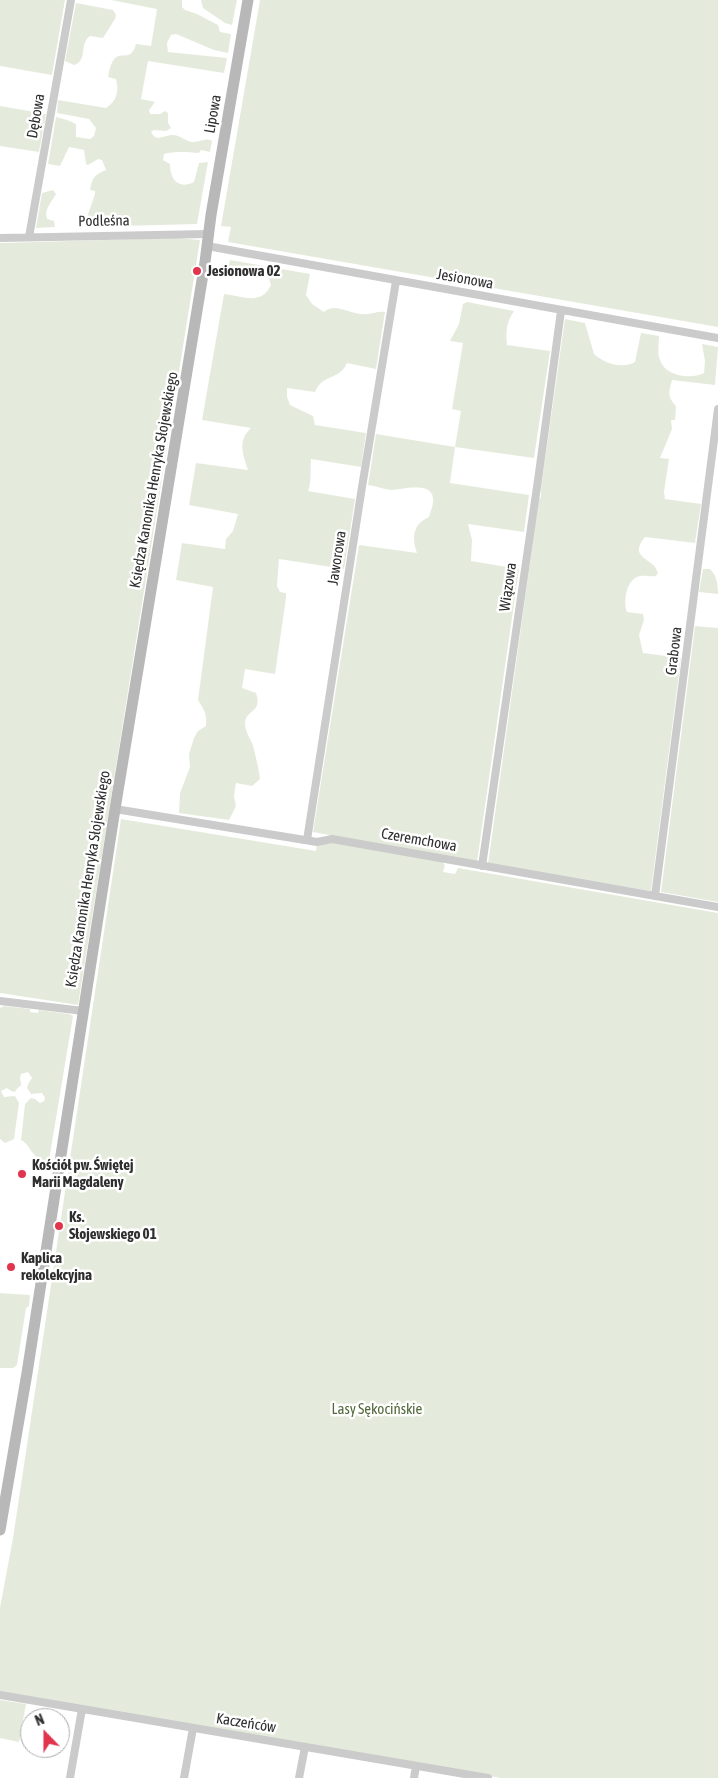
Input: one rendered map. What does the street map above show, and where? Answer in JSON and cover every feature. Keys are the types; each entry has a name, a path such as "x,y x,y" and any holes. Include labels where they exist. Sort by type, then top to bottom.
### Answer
{"street":[{"name":"Dębowa","path":"29,237 71,0"},
{"name":"Lipowa","path":"208,234 248,0"},
{"name":"Podleśna","path":"0,238 208,234"},
{"name":"Księdza Kanonika Henryka Słojewskiego","path":"0,1530 115,809 175,452 208,234"},
{"name":"Jesionowa","path":"207,246 718,338"},
{"name":"Jaworowa","path":"307,840 396,281"},
{"name":"Wiązowa","path":"482,866 561,311"},
{"name":"Grabowa","path":"655,896 718,409"},
{"name":"Czeremchowa","path":"115,809 319,842 332,839 718,907"},
{"path":"0,1001 83,1011"},
{"name":"Kaczeńców","path":"0,1695 488,1778"},
{"path":"70,1778 82,1709"},
{"path":"184,1778 193,1728"},
{"path":"299,1778 305,1746"},
{"path":"414,1778 416,1766"}],"green space":[{"path":"0,0 65,0 52,75 0,66"},
{"path":"111,0 182,0 182,7 185,10 218,25 220,32 231,34 228,53 214,50 176,34 171,35 167,43 168,52 227,58 224,73 148,61 141,99 155,102 149,110 150,114 160,114 165,111 168,113 168,123 171,128 166,131 154,130 151,132 156,137 173,135 192,142 212,141 210,152 201,150 199,153 177,152 164,154 163,160 170,164 173,178 179,184 184,185 194,182 199,163 208,162 197,224 86,227 87,217 95,194 95,191 90,190 92,182 99,173 106,170 102,160 98,159 88,165 86,164 84,150 69,147 60,166 48,164 56,117 76,124 76,137 90,139 94,136 96,128 89,119 57,113 58,100 106,108 113,102 117,92 116,79 108,77 113,60 116,57 130,54 136,44 151,46 157,9"},
{"path":"201,0 237,0 232,25 225,23 203,8"},
{"path":"260,0 718,0 718,327 228,242 231,227 221,226"},
{"path":"76,3 113,10 116,15 103,38 90,36 87,39 81,60 74,65 65,61"},
{"path":"0,106 46,114 39,152 0,146"},
{"path":"53,190 56,194 46,215 47,219 54,221 55,227 36,228 42,193"},
{"path":"177,238 200,240 78,1005 0,993 0,243"},
{"path":"230,260 310,274 306,295 312,304 324,312 328,309 337,308 357,314 385,312 376,369 347,363 344,369 322,382 315,392 287,388 287,397 290,405 313,416 315,425 366,433 361,467 311,459 308,491 355,499 344,569 279,559 277,586 280,592 286,593 286,598 275,674 245,669 242,688 256,693 258,699 256,708 248,715 245,723 254,749 260,779 252,786 236,783 234,796 236,806 229,820 179,813 180,793 190,767 189,754 198,731 206,726 205,712 198,700 213,587 176,580 182,543 225,549 226,539 233,531 238,514 189,505 196,463 248,470 242,448 244,438 251,428 202,420 224,294 257,298 262,296 271,285 267,272 250,270 227,275"},
{"path":"467,302 514,311 507,327 507,345 550,351 534,458 455,447 461,411 452,409 463,343 450,341 459,324 463,304"},
{"path":"565,319 585,323 594,354 603,360 619,365 635,362 641,333 659,336 658,351 660,360 667,370 679,375 692,376 704,373 705,361 702,344 718,347 715,385 672,380 670,394 676,406 675,420 671,420 672,429 660,458 669,459 664,492 665,499 701,504 695,543 645,537 640,544 640,554 656,568 658,573 656,576 642,576 631,581 625,602 627,612 643,614 644,620 639,635 643,653 681,658 651,891 488,864"},
{"path":"376,434 455,447 450,483 529,495 524,532 468,524 472,540 471,561 519,569 477,862 313,832 359,545 417,553 414,542 416,528 423,520 429,517 433,503 431,493 421,488 391,490 368,485"},
{"path":"703,569 710,569 716,578 718,594 699,592"},
{"path":"695,626 718,628 718,902 661,892"},
{"name":"Lasy Sękocińskie","path":"121,819 316,851 317,844 334,842 442,862 445,865 443,872 455,874 458,868 718,913 718,1778 501,1778 0,1692 0,1608 13,1538"},
{"path":"4,1006 30,1009 30,1012 38,1013 39,1010 73,1016 48,1166 42,1165 21,1140 25,1104 31,1098 40,1103 45,1098 42,1093 31,1094 27,1088 32,1078 28,1072 21,1074 21,1085 15,1092 7,1088 1,1091 4,1097 15,1096 19,1103 14,1139 5,1143 0,1139 0,1008"},
{"path":"0,1293 30,1295 29,1306 26,1308 17,1365 13,1368 0,1368"},
{"path":"0,1700 26,1704 25,1708 20,1708 19,1742 0,1738"}],"place":[{"name":"Jesionowa 02","path":"197,271"},
{"name":"Kościół pw. Świętej Marii Magdaleny","path":"22,1174"},
{"name":"Ks. Słojewskiego 01","path":"59,1226"},
{"name":"Kaplica rekolekcyjna","path":"11,1267"}]}
